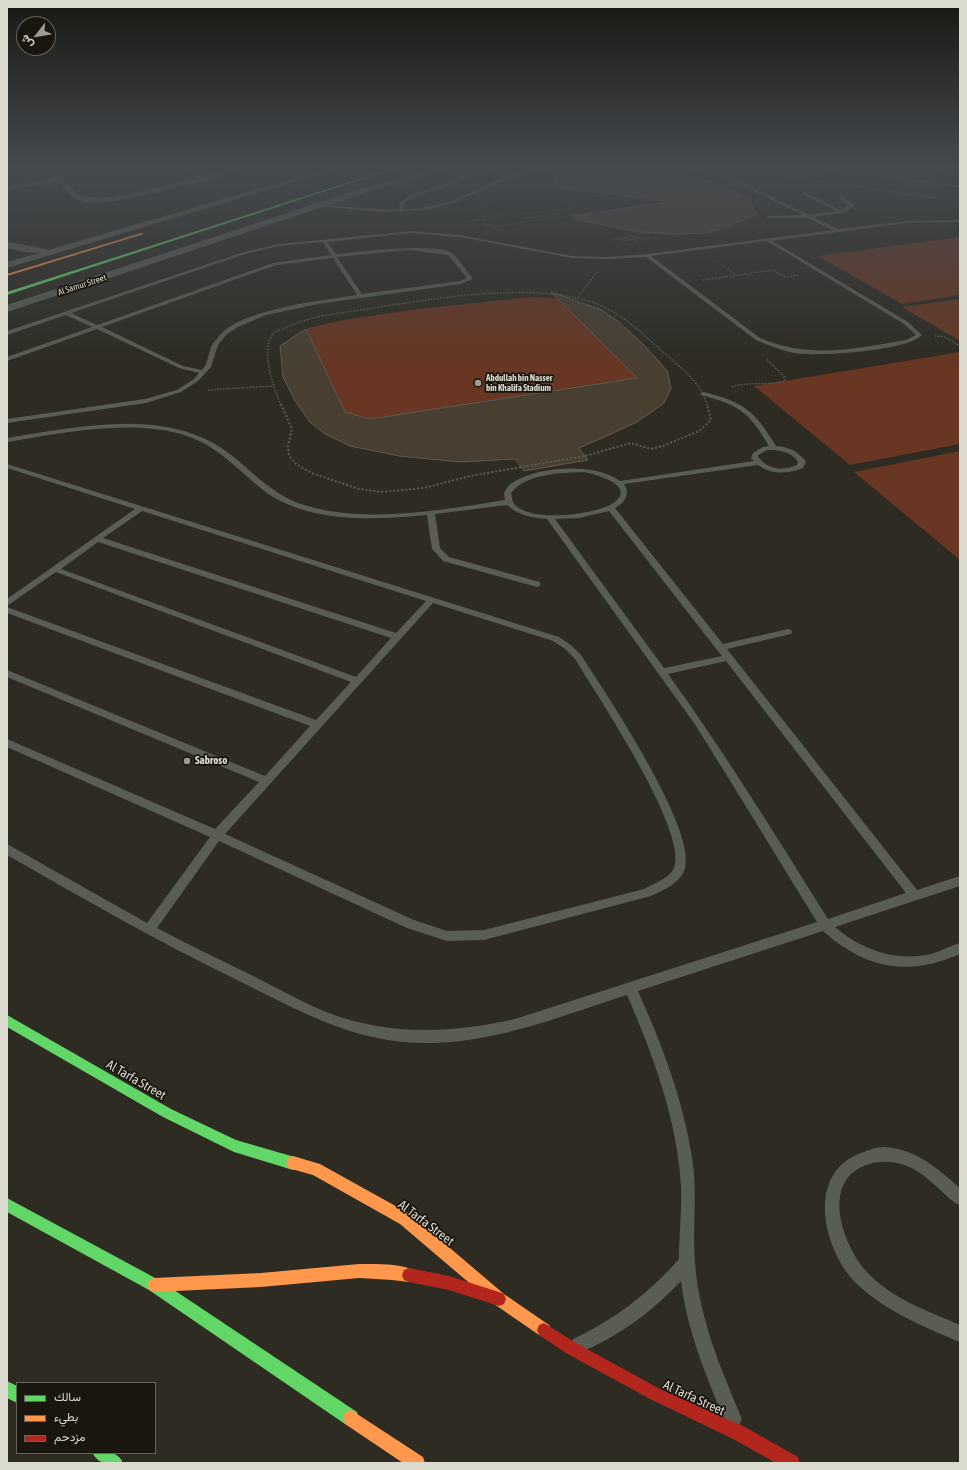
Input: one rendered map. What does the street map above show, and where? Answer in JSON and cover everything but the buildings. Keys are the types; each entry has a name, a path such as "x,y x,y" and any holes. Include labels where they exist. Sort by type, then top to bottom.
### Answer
{"main road":[{"path":"7,275 144,234"},
{"name":"Al Samur Street","path":"7,294 192,234"},
{"path":"175,239 199,234"},
{"path":"7,284 46,270 88,251"},
{"name":"Al Tarfa Street","path":"7,1021 167,1113 234,1146 315,1169 405,1219 499,1299 572,1348 655,1394 739,1433 792,1463"},
{"path":"7,1205 154,1285 417,1463"},
{"path":"154,1285 275,1278 344,1272 389,1271 449,1282 499,1299"},
{"path":"7,1389 16,1395"},
{"path":"102,1454 115,1463"},
{"path":"776,1454 787,1463"}],"street":[{"path":"7,265 111,234"},
{"name":"Al Samur Street","path":"7,309 234,234"},
{"path":"7,260 10,256 8,244 31,250 58,249"}],"lane":[{"path":"7,333 244,253 273,246 386,234"},
{"path":"438,234 561,255 607,258 647,255 818,234"},
{"path":"324,240 360,296"},
{"path":"647,255 758,339 776,348 801,353 825,353 907,342 919,335 906,323 768,240"},
{"path":"7,359 275,264 335,256 408,249 450,254 470,278 461,282 292,307 249,320 225,334 215,346 212,362 204,372 188,386 173,393 146,401 7,421"},
{"path":"67,313 181,367 204,372"},
{"path":"703,394 727,400 743,407 754,415 774,448"},
{"path":"7,440 92,429 137,427 177,431 213,445 260,486 278,498 303,508 336,513 360,515 430,513 509,502"},
{"path":"619,483 758,463 774,470 789,470 800,466 802,462 799,456 784,449 774,448 759,451 755,454 755,458 758,463"},
{"path":"7,466 432,599 549,637 568,647 578,657 655,787 680,845 682,860 680,869 670,880 640,894 484,935 446,936 412,924 217,835 7,743"},
{"path":"573,470 594,471 604,474 619,483 623,489 623,496 618,502 610,508 581,515 549,517 524,513 515,508 509,502 507,495 510,488 516,483 549,473 573,470"},
{"path":"7,603 141,508"},
{"path":"610,508 915,896"},
{"path":"430,513 436,548 446,559 537,584"},
{"path":"549,517 662,672 733,776 825,925 839,939 856,950 875,958 894,962 930,960 960,948"},
{"path":"97,539 397,637"},
{"path":"54,569 358,681"},
{"path":"149,930 217,835 432,599"},
{"path":"7,610 318,724"},
{"path":"720,648 788,632"},
{"path":"662,672 728,658"},
{"path":"7,673 266,781"},
{"path":"7,849 149,930 320,1016 351,1026 382,1033 415,1037 449,1037 482,1033 515,1025 960,881"},
{"path":"630,988 663,1066 678,1122 688,1184 689,1225 687,1262 699,1327 709,1362 739,1433"},
{"path":"960,1198 941,1181 915,1162 897,1155 879,1154 862,1157 849,1166 839,1178 832,1194 831,1214 839,1242 846,1256 860,1276 878,1292 960,1334"},
{"path":"572,1348 605,1332 636,1313 664,1290 687,1262"}],"path":[{"path":"642,234 611,240 645,236 617,242 619,243 657,237 643,250 647,255"},
{"path":"656,234 680,235"},
{"path":"578,297 607,258"},
{"path":"683,283 773,270 785,277 821,272"},
{"path":"485,294 540,294 578,297 610,309 639,330 688,376 703,394 711,420 707,426 699,431 663,446 651,449 631,443 585,456 470,476 424,488 381,492 343,485 312,473 297,465 290,456 288,446 292,429 273,386 267,348 274,333 293,324 328,315 436,299 485,294"},
{"path":"919,335 945,337 960,346"},
{"path":"727,400 731,389 736,385 771,384 786,380 765,356 776,348"},
{"path":"188,386 206,390 220,390 273,386"}],"shaded area":[{"path":"960,237 960,295 902,304 818,256"},
{"name":"Abdullah bin Nasser bin Khalifa Stadium","path":"531,297 566,300 583,303 600,309 615,319 646,347 667,371 671,388 667,398 658,408 632,425 579,448 588,460 524,471 515,459 460,462 399,456 350,446 325,434 310,422 295,401 283,377 280,346 293,336 309,328 343,320 418,309"},
{"path":"960,299 960,341 902,307"},
{"path":"960,352 960,444 850,465 754,386"},
{"path":"960,451 960,560 854,472"}],"traffic: fast":[{"path":"7,294 193,234"},
{"path":"7,1021 167,1113 234,1146 293,1163"},
{"path":"7,1205 154,1285 351,1418"},
{"path":"7,1389 16,1394"},
{"path":"102,1454 115,1463"},
{"path":"776,1454 787,1463"}],"traffic: slow":[{"path":"7,275 142,234"},
{"path":"293,1163 315,1169 405,1219 499,1299 544,1330"},
{"path":"154,1285 276,1279 359,1271 392,1272 409,1275"},
{"path":"351,1418 417,1463"}],"traffic: jam":[{"path":"409,1275 449,1283 499,1299"},
{"path":"544,1330 571,1348 655,1394 739,1433 792,1463"}],"place":[{"name":"Abdullah bin Nasser bin Khalifa Stadium","path":"478,383"},
{"name":"Sabroso","path":"187,761"}]}
